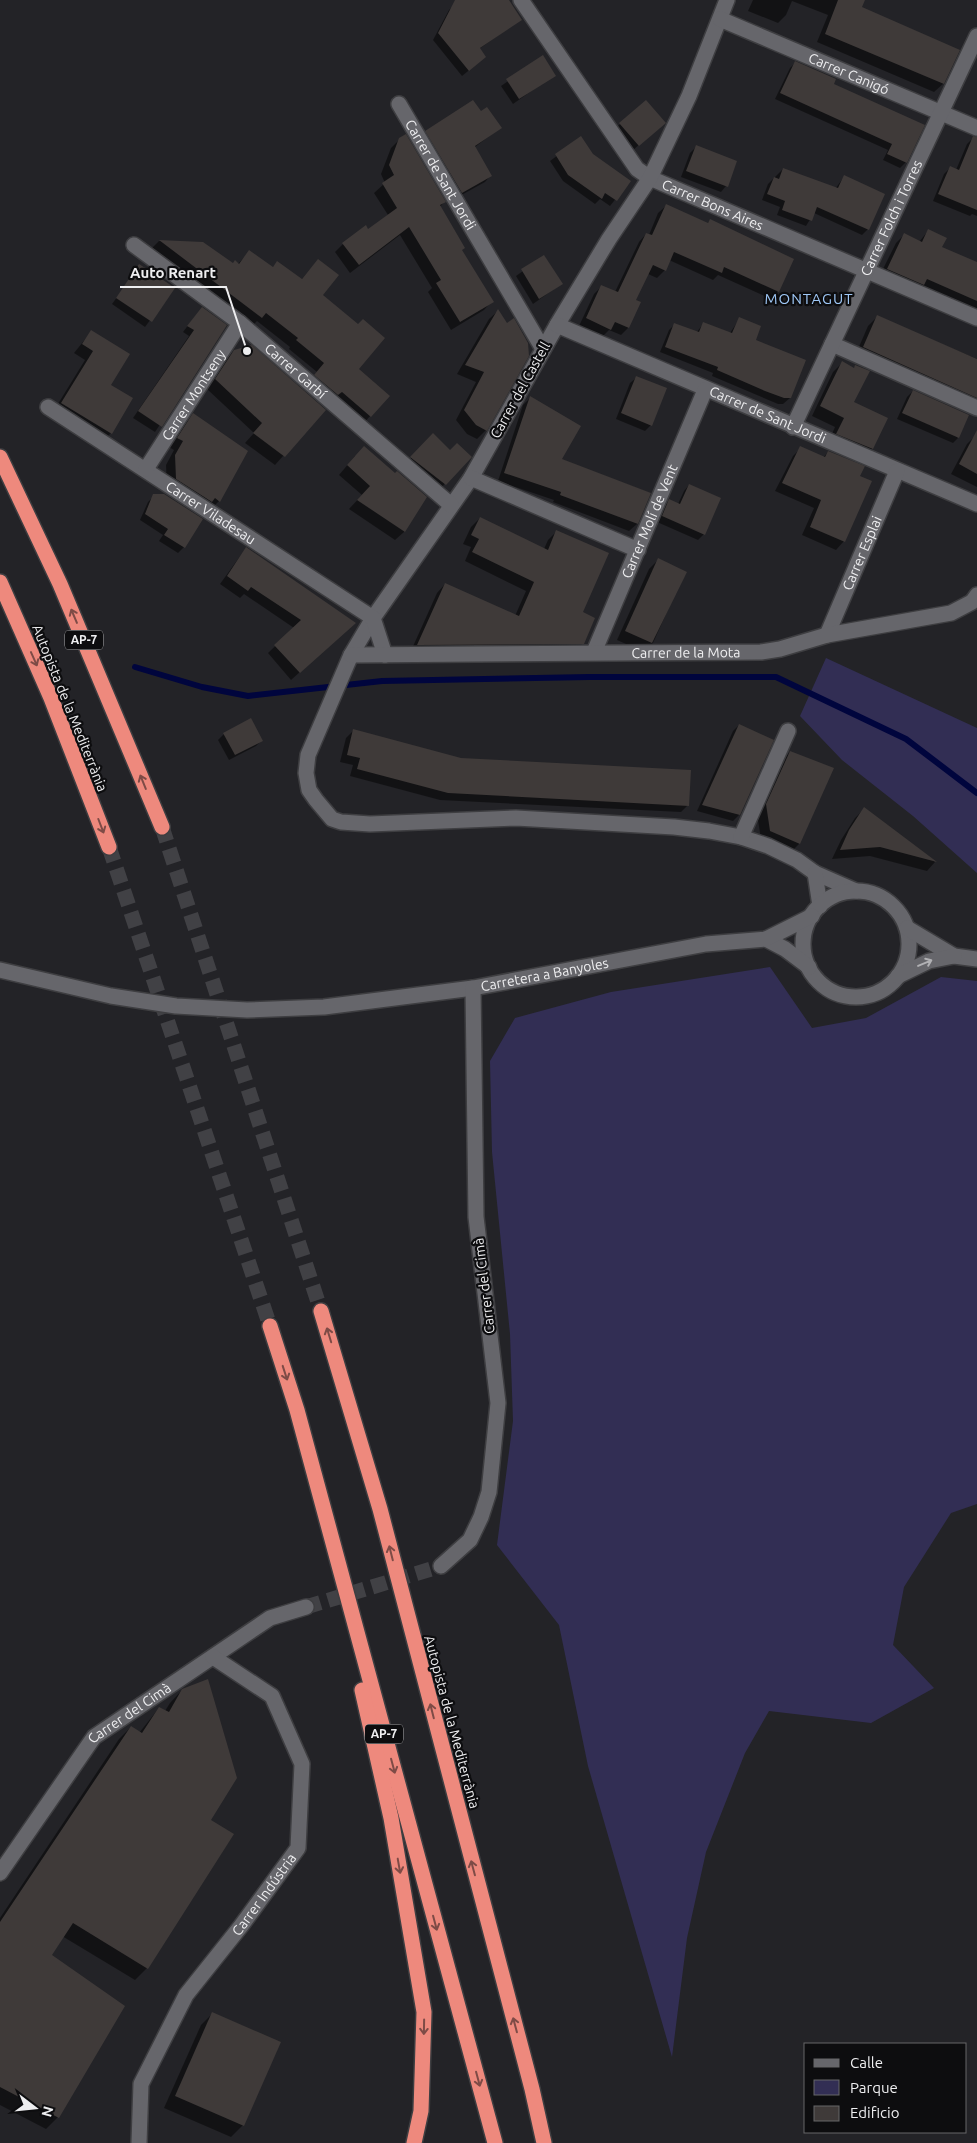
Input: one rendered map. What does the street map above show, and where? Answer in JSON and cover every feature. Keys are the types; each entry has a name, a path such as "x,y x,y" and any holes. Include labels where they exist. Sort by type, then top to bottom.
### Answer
{"highway":[{"name":"AP-7","path":"0,457 60,584 162,827"},
{"name":"Autopista de la Mediterrània","path":"0,582 51,698 109,846"},
{"name":"Autopista de la Mediterrània","path":"321,1311 380,1509 532,2089 544,2143"},
{"name":"AP-7","path":"270,1326 309,1452 495,2143"},
{"path":"309,1452 391,1818 424,2012 420,2111 414,2143"},
{"path":"532,2089 552,2143"}],"street":[{"name":"Carrer Bons Aires","path":"521,0 636,169 650,178 977,318"},
{"name":"Carrer del Castell","path":"727,0 689,96 650,178 609,239 557,325 471,478 373,618 351,655 308,755 306,773 309,790 324,811 332,818 353,824 516,818 674,827 742,837"},
{"name":"Carrer Canigó","path":"720,20 977,128"},
{"name":"Carrer Folch i Torres","path":"793,427 977,36"},
{"name":"Carrer de Sant Jordi","path":"399,104 543,349"},
{"name":"Carrer Garbí","path":"134,245 240,323 451,505"},
{"name":"Carrer Montseny","path":"146,469 240,323"},
{"name":"Carrer de Sant Jordi","path":"557,325 705,390 977,504"},
{"path":"832,344 977,408"},
{"name":"Carrer Molí de Vent","path":"594,652 705,390"},
{"name":"Carrer Viladesau","path":"48,407 373,618"},
{"name":"Carrer Esplai","path":"827,635 897,471"},
{"path":"471,478 638,550"},
{"name":"Carrer de la Mota","path":"351,655 761,652 780,649 827,635 951,614 972,602 977,595"},
{"path":"373,618 385,655"},
{"path":"788,730 742,837 768,846 797,860 815,873 856,891 871,893 885,899 900,915 906,928 909,948 906,963 898,976"},
{"path":"815,873 816,911 804,938 804,948 809,967 819,982 826,987 851,997 877,992 898,976 929,960 954,956 977,959"},
{"path":"816,911 833,897 856,891"},
{"name":"Carretera a Banyoles","path":"0,970 112,996 176,1006 247,1010 324,1008 474,988 706,944 766,938 816,911"},
{"path":"906,928 954,956"},
{"path":"766,938 785,949 809,967"},
{"name":"Carrer del Cimà","path":"441,1566 470,1540 481,1517 489,1492 498,1403 476,1217 474,988"},
{"name":"Carrer del Cimà","path":"0,1873 94,1737 270,1618 306,1606"},
{"name":"Carrer Indústria","path":"139,2143 141,2084 186,1995 298,1848 302,1764 272,1696 213,1656"}],"green space":[{"path":"826,658 977,728 977,873 913,816 842,760 800,716"},
{"path":"770,967 812,1028 866,1018 941,977 977,981 977,1504 951,1513 904,1587 893,1645 934,1688 871,1723 769,1711 745,1753 706,1852 687,1938 672,2057 588,1766 559,1625 497,1545 513,1421 510,1334 492,1152 490,1061 515,1018 611,992"}],"building":[{"path":"455,0 509,0 522,20 480,48 486,57 469,71 438,33"},
{"path":"838,0 865,0 862,7 960,50 944,84 825,34"},
{"path":"543,55 556,76 519,99 506,79"},
{"path":"795,61 836,79 834,84 925,125 907,163 887,154 892,144 780,93"},
{"path":"473,100 481,111 487,107 502,128 475,146 492,176 462,193 425,131"},
{"path":"646,100 666,123 639,146 619,123"},
{"path":"406,134 446,202 440,205 465,248 462,250 494,302 460,322 436,283 441,280 409,227 359,265 342,243 366,225 368,229 397,208 382,183 394,175 389,165 399,138"},
{"path":"581,136 593,154 631,181 617,201 605,193 602,199 568,175 555,154"},
{"path":"973,136 977,137 977,210 938,194 950,166 959,170"},
{"path":"696,145 737,161 728,187 686,171"},
{"path":"783,168 838,188 844,175 885,194 869,230 817,207 812,221 782,210 785,201 767,194 774,177 779,179"},
{"path":"666,204 708,223 710,219 794,259 779,292 724,267 722,273 674,252 666,271 653,265 636,300 641,302 629,328 615,322 611,330 586,318 601,285 618,292 646,233 652,235"},
{"path":"928,229 947,238 942,247 977,262 977,301 927,279 924,285 887,269 904,233 922,242"},
{"path":"159,240 203,242 233,263 235,260 239,264 249,250 273,267 277,261 302,279 318,259 339,275 323,295 358,324 363,319 385,338 359,369 390,396 371,417 342,392 338,395 314,375 324,363 296,340 298,338 266,313 262,318"},
{"path":"544,255 563,284 539,299 521,269"},
{"path":"139,264 175,288 152,322 116,298"},
{"path":"202,307 227,325 162,427 138,411 194,330 187,326"},
{"path":"498,309 507,323 514,318 528,343 529,356 487,431 476,425 464,410 484,372 465,365"},
{"path":"877,315 977,359 977,398 863,347"},
{"path":"739,317 761,326 756,340 806,360 791,398 784,398 765,391 717,370 718,367 665,347 674,323 699,332 703,322 732,333"},
{"path":"91,330 130,354 111,385 133,398 112,434 61,403 93,351 82,344"},
{"path":"252,345 326,410 285,457 253,433 262,423 215,379 234,350"},
{"path":"842,361 854,368 855,365 870,371 854,402 888,418 873,449 836,434 844,418 820,406"},
{"path":"636,376 667,388 652,426 621,413"},
{"path":"913,390 969,415 959,438 902,413"},
{"path":"530,396 581,426 562,459 651,493 638,524 560,495 561,492 504,473"},
{"path":"193,413 248,451 220,502 215,498 212,502 176,479 175,455 183,441 177,438"},
{"path":"977,430 977,474 959,464"},
{"path":"433,433 450,450 457,443 472,457 446,485 410,457"},
{"path":"364,446 427,497 405,532 357,500 370,486 347,465"},
{"path":"800,446 825,457 828,451 865,466 860,476 872,481 845,542 810,527 821,500 782,483"},
{"path":"689,484 721,498 705,535 662,516 669,499 680,504"},
{"path":"153,494 164,494 203,519 185,548 164,535 168,529 145,514"},
{"path":"480,517 548,550 556,530 609,553 583,612 595,618 584,644 417,645 445,583 519,616 534,582 472,552 479,539 471,535"},
{"path":"246,547 356,623 300,673 274,645 301,620 251,587 248,591 227,576"},
{"path":"658,558 687,572 652,643 625,631"},
{"path":"251,718 263,741 235,755 223,733"},
{"path":"739,724 774,740 740,815 702,805"},
{"path":"353,729 461,758 691,770 689,806 448,793 357,769 360,758 347,755"},
{"path":"790,751 834,768 800,844 770,831 766,804"},
{"path":"864,807 937,862 880,847 840,850 849,830"},
{"path":"208,1679 237,1778 211,1820 234,1834 148,1969 73,1923 52,1955 125,2006 59,2118 0,2087 0,1922 131,1726 142,1733 159,1707 169,1712 182,1689"},
{"path":"212,2012 281,2042 244,2126 175,2096"}],"waterway":[{"path":"135,667 202,687 248,696 382,681 589,677 776,677 906,739 977,793"}],"tunnel":[{"path":"162,827 321,1311"},
{"path":"109,847 270,1326"},
{"path":"306,1607 441,1566"}],"place":[{"name":"Auto Renart","path":"247,351"}],"district":[{"name":"MONTAGUT","path":"809,299"}]}
